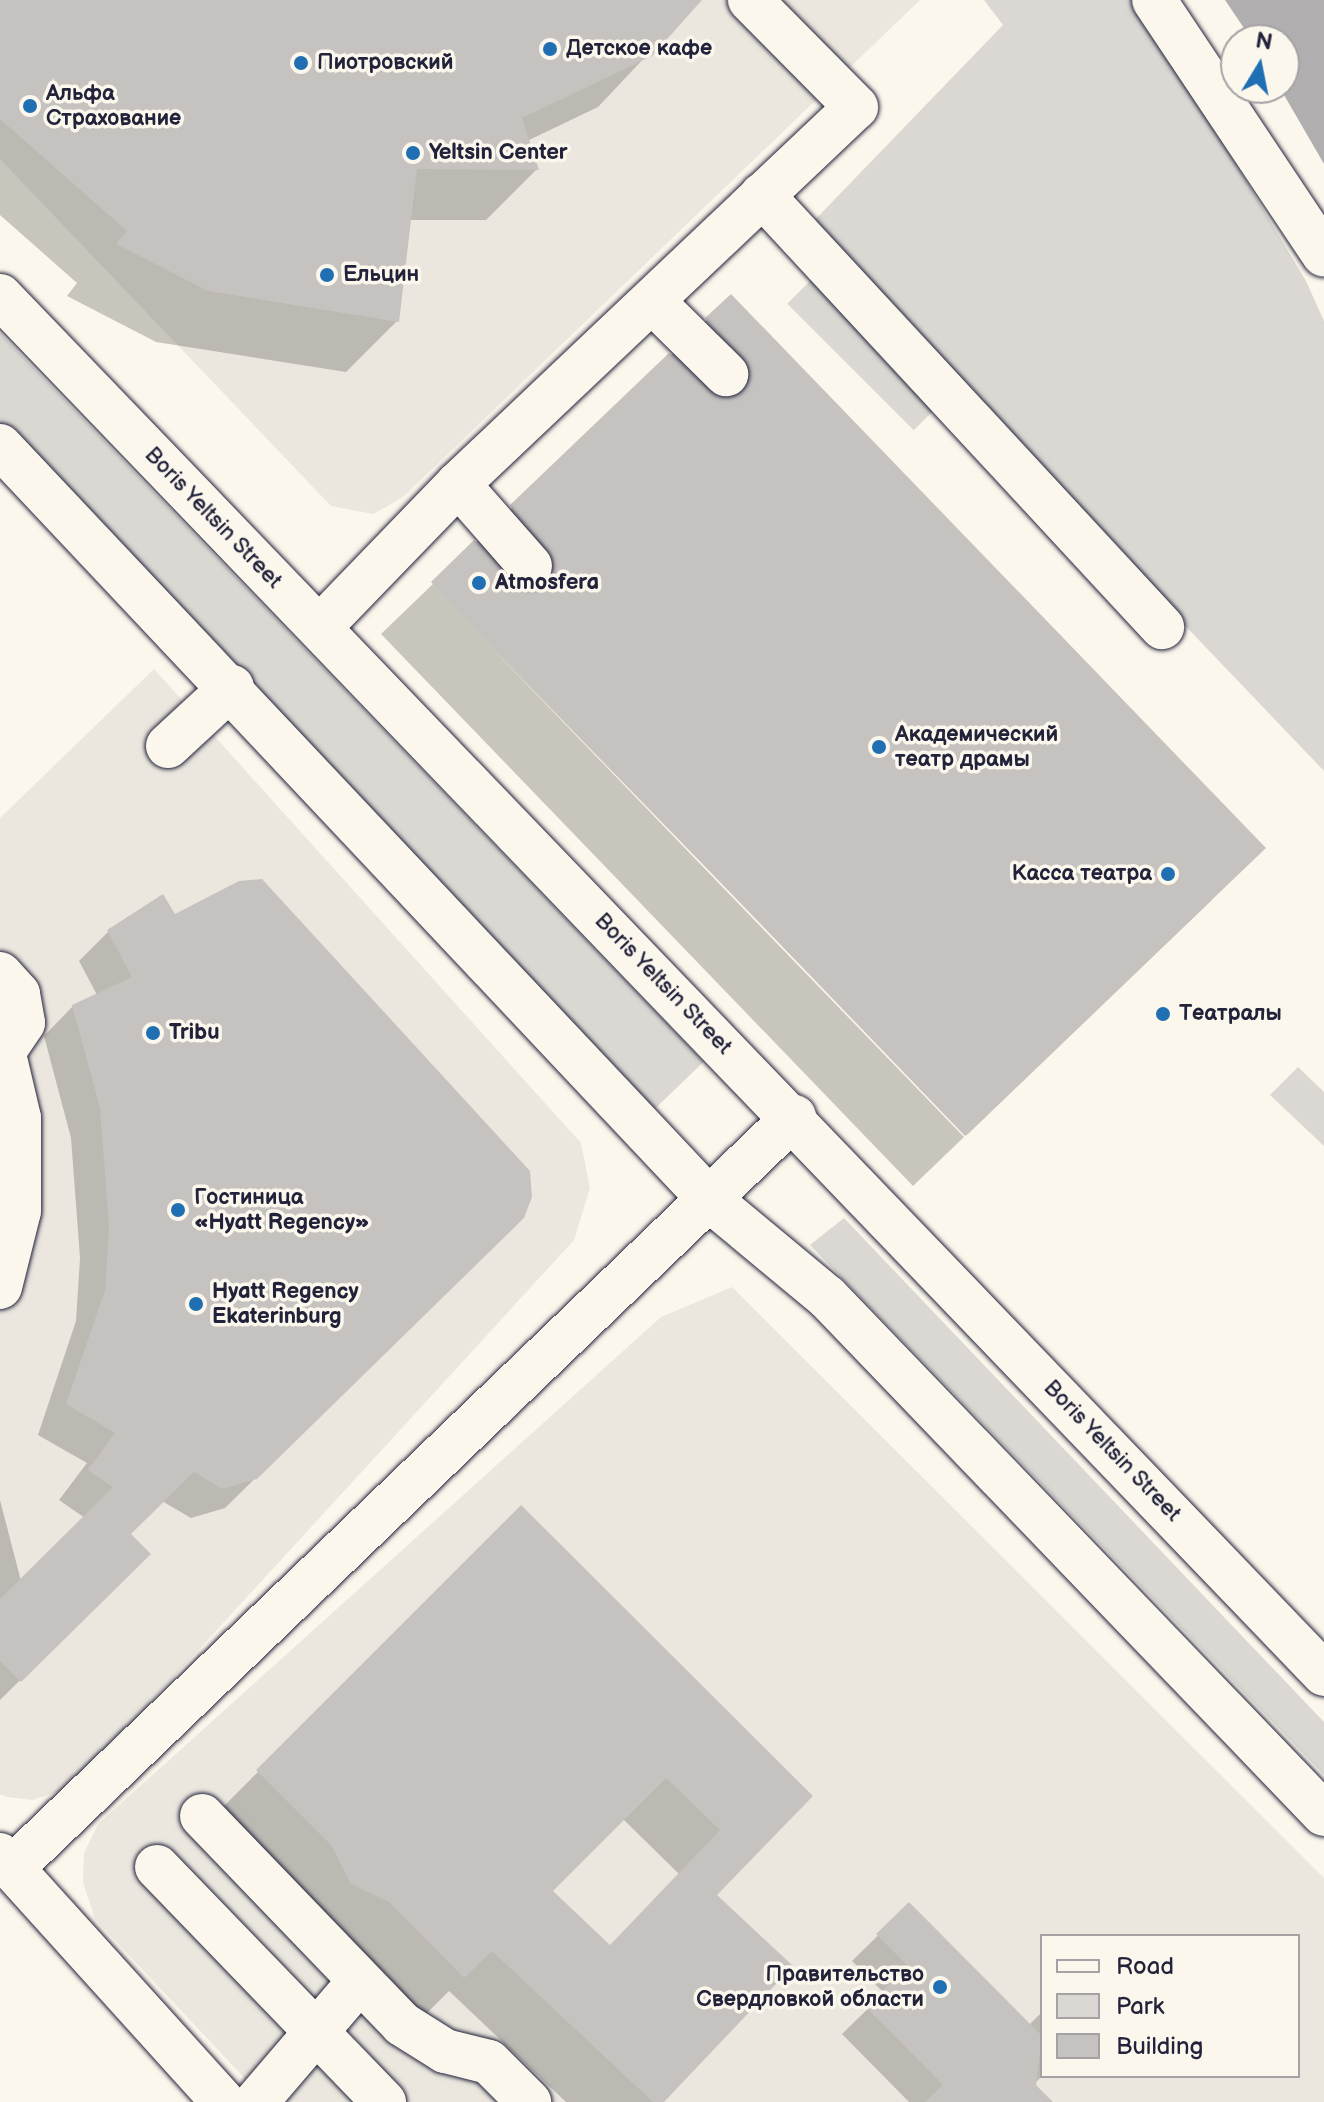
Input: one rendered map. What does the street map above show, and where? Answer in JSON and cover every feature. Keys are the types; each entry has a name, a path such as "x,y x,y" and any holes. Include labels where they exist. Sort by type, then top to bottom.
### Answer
{"street":[{"path":"320,627 458,484 856,107 750,0"},
{"path":"1154,0 1324,255"},
{"path":"762,195 1162,627"},
{"name":"Boris Yeltsin Street","path":"0,296 794,1117 1324,1674"},
{"path":"653,302 726,374"},
{"path":"0,446 232,687 710,1200 827,1297 1324,1814"},
{"path":"458,484 530,566"},
{"path":"168,746 232,687"},
{"path":"0,974 23,1008 18,1038 2,1055 19,1118 19,1211 0,1287"},
{"path":"223,2102 6,1861 710,1200 794,1117"},
{"path":"202,1816 358,1983 445,2051 489,2062 529,2102"},
{"path":"157,1867 384,2102"},
{"path":"256,2102 358,1983"}],"shaded area":[{"path":"0,0 920,0 402,498 373,514 331,506 0,159"},
{"path":"1225,0 1324,0 1324,164 1289,104 1300,104 1300,24 1241,24"},
{"path":"154,669 581,1143 590,1188 574,1240 74,1786 33,1800 7,1797 0,1794 0,818"},
{"path":"732,1287 1324,1878 1324,2102 267,2102 95,1919 83,1882 84,1853 98,1824 661,1317"}],"green space":[{"path":"984,0 1138,0 1306,281 1324,321 1324,771 806,229 1003,25"},
{"path":"812,279 939,406 914,430 787,304"},
{"path":"0,333 704,1062 650,1113 0,440"},
{"path":"1298,1067 1324,1092 1324,1146 1270,1095"},
{"path":"844,1218 1324,1722 1324,1775 810,1245"}],"building":[{"name":"Yeltsin Center","path":"0,0 702,0 652,56 522,118 539,170 417,169 399,322 208,291 116,244 127,231 0,119"},
{"name":"Академический театр драмы","path":"731,294 1266,848 965,1136 431,582 474,540 521,589 547,584 554,560 510,505 669,353 719,398 743,392 750,367 705,318"},
{"path":"262,879 530,1171 532,1197 524,1218 257,1479 222,1489 194,1472 131,1534 151,1554 21,1682 0,1661 0,1599 113,1487 88,1470 115,1433 66,1404 105,1290 109,1227 100,1108 72,1005 132,977 107,930 163,894 175,914 239,881"},
{"path":"521,1505 813,1796 717,1895 793,1966 664,2102 653,2102 492,1951 464,1978 389,1902 351,1884 331,1845 256,1770","holes":["666,1778 720,1830 610,1945 553,1891"]},
{"name":"Правительство Свердловкой области","path":"909,1902 1040,2034 1036,2085 1053,2102 925,2102 943,2085 866,2007 908,1966 876,1934"}],"place":[{"name":"Детское кафе","path":"550,49"},
{"name":"Пиотровский","path":"301,63"},
{"name":"Альфа Страхование","path":"30,106"},
{"name":"Yeltsin Center","path":"413,153"},
{"name":"Ельцин","path":"327,275"},
{"name":"Atmosfera","path":"479,583"},
{"name":"Академический театр драмы","path":"879,747"},
{"name":"Касса театра","path":"1168,874"},
{"name":"Театралы","path":"1163,1014"},
{"name":"Tribu","path":"153,1033"},
{"name":"Гостиница «Hyatt Regency»","path":"178,1210"},
{"name":"Hyatt Regency Ekaterinburg","path":"196,1304"},
{"name":"Правительство Свердловкой области","path":"940,1987"}]}
